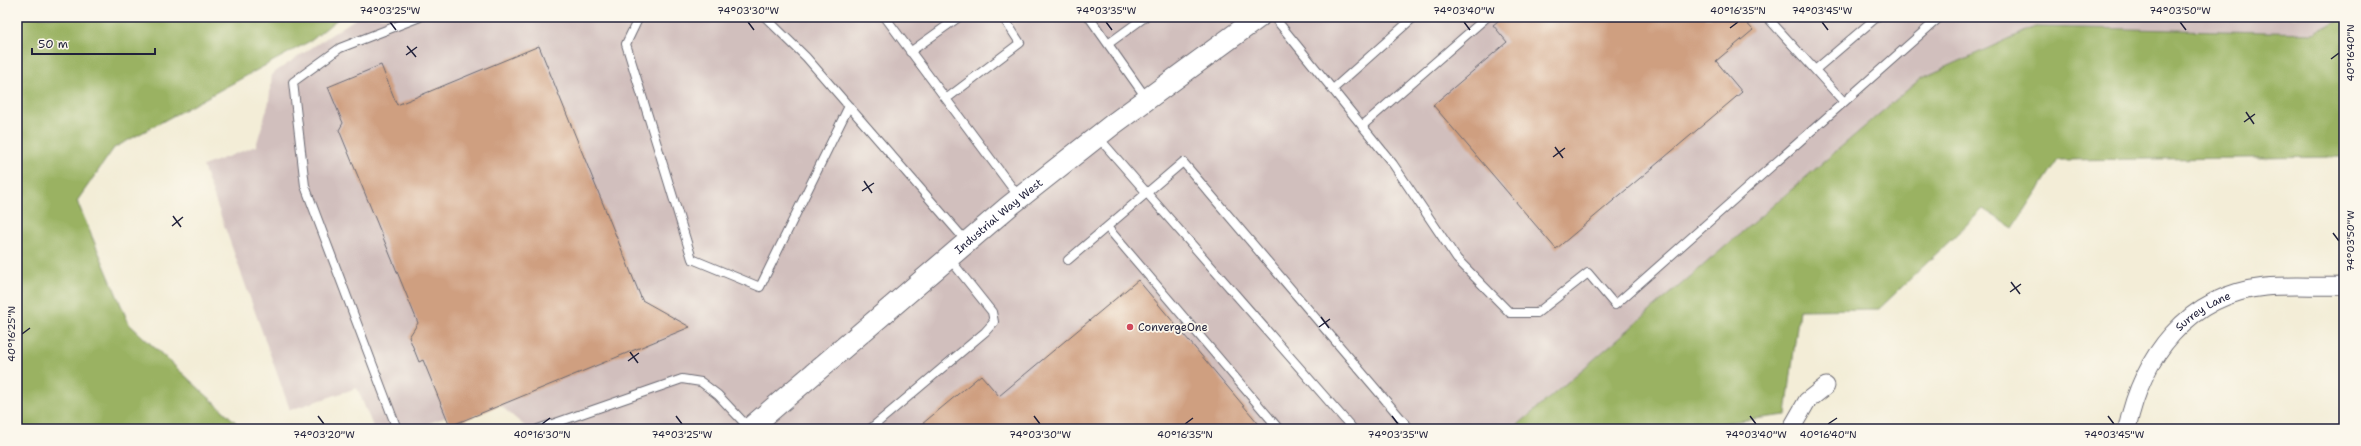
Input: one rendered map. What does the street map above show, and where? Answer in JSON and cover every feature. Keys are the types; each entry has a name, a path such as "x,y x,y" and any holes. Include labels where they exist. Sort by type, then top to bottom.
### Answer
{"street":[{"name":"Industrial Way West","path":"749,429 1019,198 1147,99 1259,17"},
{"name":"Surrey Lane","path":"2127,429 2137,394 2155,355 2170,336 2192,315 2217,301 2248,290 2265,287 2344,286"},
{"path":"1791,429 1807,401 1826,386"}],"lane":[{"path":"397,429 305,186 293,82 340,48 420,17"},
{"path":"639,17 626,44 692,259 760,287 849,106"},
{"path":"765,17 806,57 966,242"},
{"path":"884,17 1019,198"},
{"path":"910,52 959,17"},
{"path":"946,99 1020,43 1003,17"},
{"path":"1089,17 1147,99"},
{"path":"1108,44 1145,17"},
{"path":"1274,17 1393,164 1457,259 1510,312 1537,312 1588,273 1615,305 1940,17"},
{"path":"1332,90 1414,17"},
{"path":"1362,126 1487,17"},
{"path":"1767,17 1844,102"},
{"path":"1815,70 1877,17"},
{"path":"1098,136 1353,429"},
{"path":"1068,260 1183,162 1410,429"},
{"path":"1107,226 1279,429"},
{"path":"870,429 985,332 994,322 992,312 949,257"},
{"path":"538,429 682,379 701,382 718,395 749,429"}],"shaded area":[{"path":"358,17 2343,17 2314,33 2035,27 1920,79 1513,429 528,429 494,400 413,429 374,429 357,388 290,410 203,166 256,146 269,102 272,74"}],"green space":[{"path":"17,17 340,17 312,40 114,148 77,201 129,324 243,429 17,429"},
{"path":"2344,17 2344,157 2058,160 2013,228 1983,209 1879,309 1799,310 1786,415 1723,423 1714,429 1513,429 1920,79 2035,27 2314,33"}],"building":[{"path":"1503,17 1741,17 1753,30 1716,61 1742,92 1556,249 1433,105 1507,42 1493,25"},
{"path":"539,46 642,300 690,327 450,426 423,360 419,362 409,337 418,323 339,130 343,123 328,87 381,65 397,105"},
{"name":"ConvergeOne","path":"1138,280 1263,429 916,429 981,375 999,396"}],"place":[{"name":"ConvergeOne","path":"1130,327"}]}
